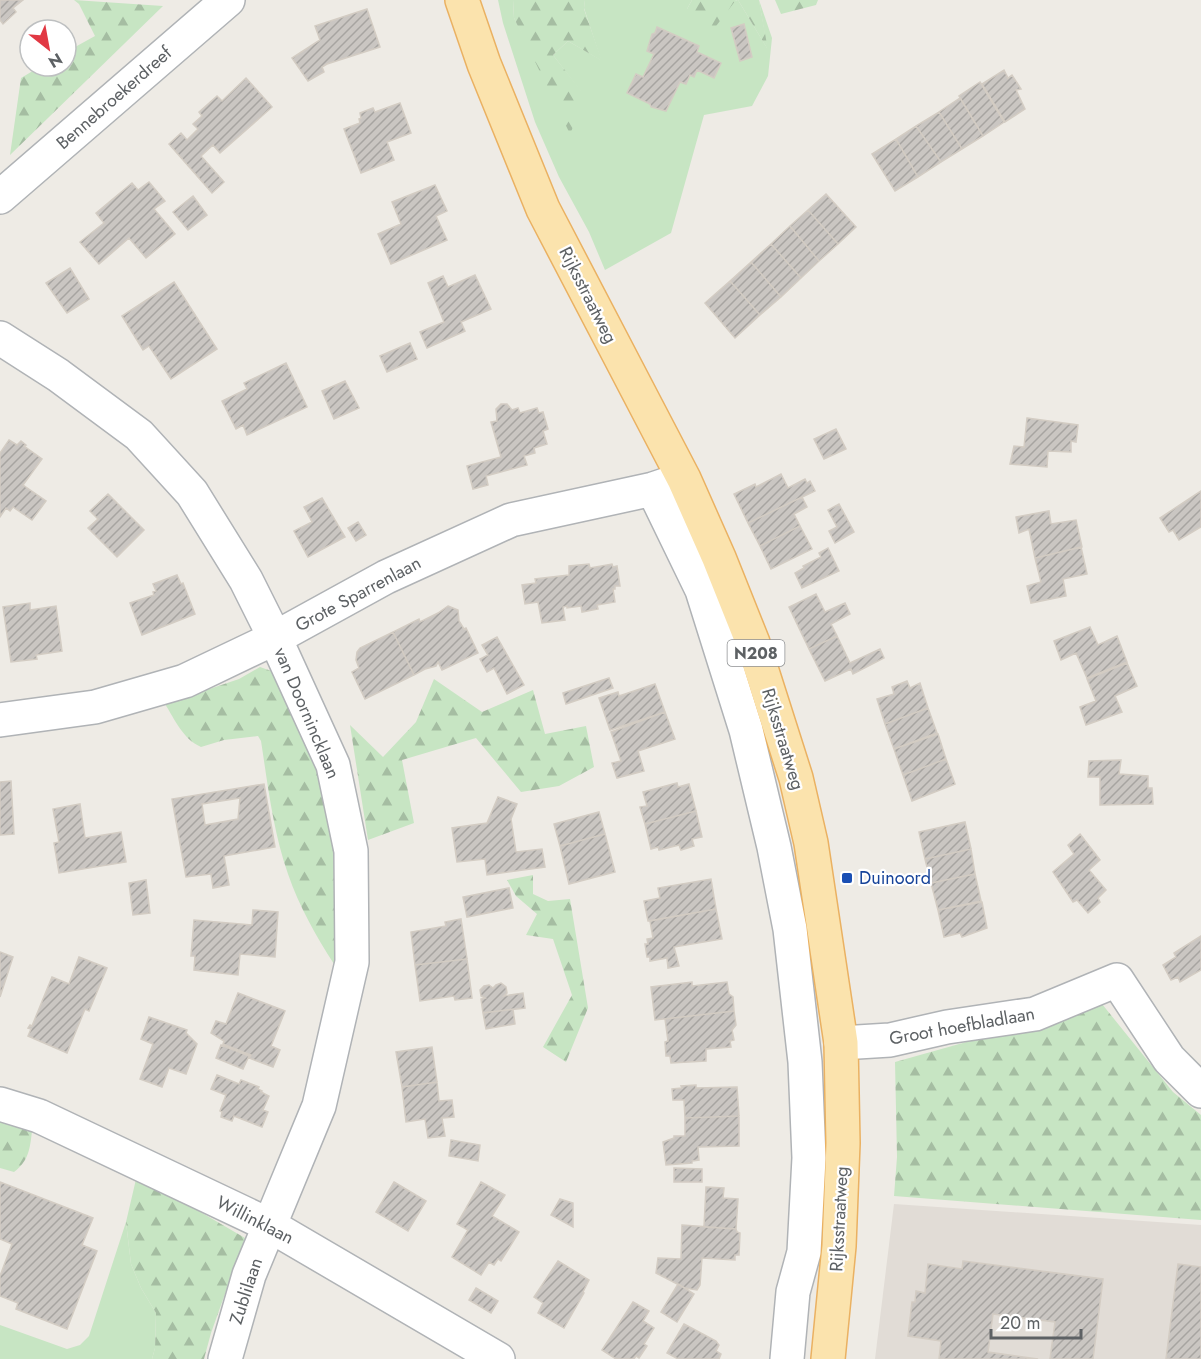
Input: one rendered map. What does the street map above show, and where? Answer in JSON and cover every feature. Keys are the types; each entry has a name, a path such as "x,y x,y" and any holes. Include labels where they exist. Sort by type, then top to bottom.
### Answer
{"main road":[{"name":"Rijksstraatweg","path":"462,0 484,64 543,209 684,479 719,558 753,643 796,778 811,843 841,1043 843,1143 840,1246 828,1359"}],"street":[{"name":"Bennebroekerdreef","path":"0,197 228,0"},
{"name":"van Doornincklaan","path":"0,338 58,375 139,435 192,493 246,580 333,765 351,851 352,962 319,1106 269,1225"},
{"name":"Grote Sparrenlaan","path":"0,720 95,707 185,681 275,638 386,577 511,520 653,489 684,479"},
{"name":"Rijksstraatweg","path":"653,489 702,591 742,719 774,847 790,929 805,1062 809,1158 804,1252 793,1292 788,1359"},
{"name":"Groot hoefbladlaan","path":"841,1043 890,1040 947,1027 1035,1014 1117,980 1169,1059 1201,1091"},
{"name":"Willinklaan","path":"0,1104 39,1116 269,1225 498,1359"},
{"name":"Zublilaan","path":"225,1359 249,1275 269,1225"}],"shaded area":[{"path":"894,1204 1201,1225 1201,1359 875,1359"}],"green space":[{"path":"74,0 163,6 10,155 21,78 78,78 78,45 95,36 79,4"},
{"path":"498,0 513,0 514,18 531,50 585,97 553,55 568,41 601,60 584,8 585,0 692,0 687,9 738,0 767,48 759,0 772,38 768,76 752,106 704,115 671,233 605,270 589,232 559,177 535,122 503,23"},
{"path":"513,0 585,0 584,9 602,61 568,41 553,55 586,97 570,134 514,18"},
{"path":"692,0 736,0 710,34 693,24 687,9"},
{"path":"738,0 759,0 768,50"},
{"path":"775,0 818,0 816,5 781,14"},
{"path":"260,667 277,673 309,745 332,815 343,935 334,964 308,920 288,874 275,825 261,741 258,736 224,740 201,747 184,734 165,704 239,679"},
{"path":"434,679 482,712 533,690 545,734 586,726 594,767 559,786 521,792 476,738 402,760 414,823 368,840 350,725 383,757 416,722"},
{"path":"533,875 533,894 548,901 570,899 588,1008 566,1062 543,1047 572,995 553,939 526,935 537,914 516,896 507,880"},
{"path":"1102,1004 1173,1092 1201,1115 1201,1220 894,1196 897,1157 895,1062"},
{"path":"0,1121 32,1131 26,1159 14,1172 0,1168"},
{"path":"137,1175 245,1238 204,1359 152,1359 155,1348 156,1313 141,1288 131,1264 126,1222"},
{"path":"126,1222 131,1264 141,1288 156,1313 155,1348 152,1359 0,1359 0,1325 67,1349 80,1345 89,1336"}],"building":[{"path":"0,0 23,0 13,8 16,12 3,24 0,20"},
{"path":"367,9 380,47 327,64 322,67 324,72 308,81 292,58 320,40 315,26"},
{"path":"744,24 752,57 740,61 731,28"},
{"path":"657,27 699,46 697,52 721,63 714,78 697,70 694,77 690,75 686,84 680,82 666,111 651,107 650,104 627,93 636,74 643,77 654,54 647,51 652,34 655,33"},
{"path":"1004,70 1008,78 1012,75 1021,89 1016,90 1025,109 1005,122 982,84"},
{"path":"246,78 272,107 220,153 213,145 201,156 224,182 212,193 169,144 181,133 187,140 198,129 193,124 202,116 199,112 217,96 222,101"},
{"path":"980,82 1004,122 983,136 959,96"},
{"path":"960,98 983,136 962,149 939,112"},
{"path":"400,103 411,133 387,142 394,160 361,173 344,129 360,123 360,113 373,108 375,112"},
{"path":"939,112 962,149 941,162 916,126"},
{"path":"916,126 941,162 918,177 896,139"},
{"path":"896,139 918,177 895,191 872,154"},
{"path":"149,182 165,201 154,209 175,234 146,258 129,238 99,264 80,242 104,223 96,213 132,183 138,190"},
{"path":"435,185 447,211 436,216 447,240 391,264 378,234 401,224 392,202"},
{"path":"826,194 856,227 838,244 808,210"},
{"path":"193,196 207,215 188,230 173,212"},
{"path":"808,210 838,244 819,261 790,226"},
{"path":"790,226 819,261 801,278 771,244"},
{"path":"771,244 801,278 781,297 751,262"},
{"path":"751,262 781,297 760,315 730,281"},
{"path":"70,268 89,299 67,313 46,283"},
{"path":"475,275 491,309 461,322 465,331 427,348 420,332 444,322 428,283 443,276 448,287"},
{"path":"730,281 760,315 735,338 705,303"},
{"path":"174,282 217,349 171,379 149,346 143,350 122,316"},
{"path":"410,343 417,359 387,372 380,356"},
{"path":"286,363 307,407 247,435 243,425 236,429 222,401 247,389 244,383"},
{"path":"345,381 359,408 334,419 322,391"},
{"path":"501,404 507,404 512,410 518,408 520,413 537,408 539,413 543,412 548,429 543,431 547,444 534,448 535,453 524,456 527,465 486,476 488,485 473,489 467,466 501,457 491,422 497,421 496,409"},
{"path":"1027,418 1078,425 1076,442 1071,441 1071,452 1048,451 1047,467 1010,464 1014,446 1024,447"},
{"path":"836,429 846,449 824,459 814,439"},
{"path":"9,440 17,445 21,441 26,445 24,446 42,459 23,485 46,501 32,520 13,507 10,511 6,508 0,517 0,453"},
{"path":"781,474 788,488 805,479 807,483 810,481 815,491 748,523 734,494 755,484 756,487"},
{"path":"1201,491 1201,527 1179,540 1173,530 1169,532 1160,518"},
{"path":"108,494 144,530 117,557 88,528 98,519 90,511"},
{"path":"802,497 807,507 794,514 800,526 760,546 748,523"},
{"path":"322,498 345,537 308,557 294,531 312,522 304,507"},
{"path":"839,504 854,532 835,543 829,531 837,527 828,510"},
{"path":"1049,511 1051,524 1076,520 1082,547 1035,558 1029,529 1019,533 1016,517"},
{"path":"358,522 366,535 356,541 348,528"},
{"path":"800,526 812,549 771,569 760,546"},
{"path":"1081,547 1087,574 1063,579 1066,596 1031,603 1027,586 1041,582 1035,558"},
{"path":"828,548 839,571 802,588 795,573 821,557 819,553"},
{"path":"589,564 590,568 612,564 613,567 617,566 620,586 615,586 613,589 615,602 597,605 598,609 582,612 581,606 563,607 565,620 542,623 538,602 525,604 522,585 536,583 535,579 569,575 569,566"},
{"path":"177,575 181,584 183,583 195,614 142,635 130,603 154,595 153,592 156,591 153,584"},
{"path":"816,594 825,612 845,603 850,614 831,624 837,636 809,649 789,607"},
{"path":"30,603 30,610 56,606 62,651 36,655 37,659 11,662 3,607"},
{"path":"448,606 458,610 459,621 464,629 466,628 478,653 442,670 438,662 436,666 414,675 393,632 419,619 420,622"},
{"path":"1090,627 1098,645 1117,636 1127,662 1087,678 1076,653 1061,660 1054,641"},
{"path":"393,632 414,675 365,699 352,672 359,668 356,660 357,652 360,648"},
{"path":"837,636 850,663 880,649 884,658 853,674 851,669 825,681 809,649"},
{"path":"497,637 524,685 507,694 494,668 487,672 480,659 488,655 482,645"},
{"path":"1127,663 1137,686 1115,696 1122,712 1086,725 1080,707 1096,701 1087,679"},
{"path":"609,678 613,688 566,704 563,693"},
{"path":"907,681 910,688 920,683 928,708 885,724 877,699 894,694 892,687"},
{"path":"655,684 665,712 610,730 599,698 618,692 619,696"},
{"path":"928,708 937,733 894,749 885,724"},
{"path":"665,712 675,739 638,751 644,771 617,778 612,763 621,761 611,732"},
{"path":"938,734 946,759 903,775 894,749"},
{"path":"946,759 955,784 912,801 903,775"},
{"path":"1121,760 1119,774 1148,776 1148,788 1152,788 1153,804 1100,805 1100,777 1088,777 1089,761"},
{"path":"11,781 14,834 0,835 0,782"},
{"path":"677,783 678,787 689,784 696,811 645,824 640,807 647,806 643,792"},
{"path":"264,784 275,847 224,856 229,885 213,888 211,874 186,877 172,799","holes":["240,798 238,819 205,825 202,804"]},
{"path":"498,797 517,804 511,819 516,852 542,849 545,867 487,875 485,859 457,862 452,828 487,823"},
{"path":"80,804 85,838 121,832 126,862 59,873 54,843 59,842 53,809"},
{"path":"696,811 702,837 692,839 694,846 681,850 679,845 659,850 658,847 651,849 645,824"},
{"path":"599,812 605,834 560,846 554,824"},
{"path":"965,822 971,849 925,859 919,832"},
{"path":"605,834 615,872 569,884 560,846"},
{"path":"1080,834 1100,860 1089,870 1106,890 1098,898 1100,902 1088,913 1077,900 1073,902 1053,872 1074,854 1068,845"},
{"path":"971,849 975,874 931,883 925,859"},
{"path":"975,874 981,901 938,910 931,883"},
{"path":"711,879 716,909 648,921 644,901 660,898 658,888"},
{"path":"146,880 150,913 133,915 129,883"},
{"path":"509,888 513,908 467,917 463,897"},
{"path":"982,902 987,928 962,937 960,933 944,937 938,910"},
{"path":"716,909 722,939 674,947 679,966 668,968 667,958 650,961 650,957 647,957 645,944 648,944 647,939 653,938 650,921"},
{"path":"253,910 278,912 275,957 240,954 238,975 194,970 195,956 191,956 194,920 252,925"},
{"path":"461,919 467,959 415,965 411,932 446,926 445,922"},
{"path":"1201,936 1201,970 1180,982 1178,977 1171,980 1163,965 1176,957 1174,953"},
{"path":"0,952 13,957 0,997"},
{"path":"79,957 107,968 89,1011 85,1009 67,1053 28,1036 31,1029 28,1028 32,1026 52,977 69,984"},
{"path":"467,959 472,998 455,1000 454,996 420,1001 415,965"},
{"path":"692,982 692,986 727,982 729,994 733,997 734,1011 655,1020 651,987"},
{"path":"501,983 506,987 507,993 504,996 523,993 525,1008 483,1013 481,999 485,998 481,996 480,990 484,986 489,985 493,988"},
{"path":"238,993 285,1011 271,1046 280,1050 273,1067 249,1058 251,1055 223,1044 224,1041 211,1033 216,1021 226,1024"},
{"path":"513,1009 515,1024 486,1029 483,1013"},
{"path":"734,1011 736,1025 732,1030 734,1040 730,1041 731,1047 706,1049 706,1061 671,1063 670,1056 666,1056 665,1042 668,1041 665,1019"},
{"path":"149,1017 187,1030 186,1033 197,1044 186,1074 169,1068 162,1087 140,1079 153,1044 141,1039"},
{"path":"221,1045 249,1056 243,1069 216,1058"},
{"path":"432,1047 437,1082 402,1087 396,1052"},
{"path":"217,1075 239,1084 241,1080 259,1087 261,1092 269,1096 263,1110 268,1112 262,1127 234,1116 232,1121 221,1117 222,1112 220,1111 226,1095 211,1089"},
{"path":"437,1082 439,1101 452,1100 454,1117 442,1118 445,1136 428,1138 425,1119 406,1122 402,1087"},
{"path":"696,1085 696,1088 737,1087 739,1116 685,1118 684,1100 673,1100 672,1089"},
{"path":"739,1116 739,1146 698,1147 699,1160 692,1161 692,1163 666,1165 663,1142 674,1136 685,1136 685,1118"},
{"path":"451,1140 480,1145 478,1161 449,1156"},
{"path":"674,1168 702,1169 702,1182 674,1182"},
{"path":"0,1182 93,1218 82,1245 97,1251 67,1329 16,1309 18,1303 0,1296 0,1276 12,1244 0,1239"},
{"path":"394,1182 426,1201 408,1231 376,1212"},
{"path":"481,1182 505,1195 492,1216 519,1232 501,1261 498,1259 494,1265 489,1262 481,1275 452,1257 468,1230 457,1224"},
{"path":"706,1187 724,1188 723,1198 738,1199 736,1229 704,1227"},
{"path":"560,1199 573,1203 573,1227 551,1215"},
{"path":"682,1225 736,1229 740,1233 739,1255 735,1255 735,1260 702,1258 700,1285 697,1290 685,1288 656,1273 658,1258 681,1259"},
{"path":"558,1261 589,1280 564,1328 538,1313 543,1303 534,1297"},
{"path":"963,1261 1103,1279 1093,1359 1050,1359 1055,1322 993,1314 988,1352 1038,1359 939,1359 941,1341 908,1336 912,1302 915,1302 916,1291 925,1293 928,1264 962,1269"},
{"path":"1178,1264 1201,1267 1201,1359 1166,1359"},
{"path":"678,1284 694,1294 677,1322 661,1312"},
{"path":"476,1288 498,1301 491,1313 469,1300"},
{"path":"633,1302 649,1311 643,1321 654,1328 639,1358 636,1356 634,1359 616,1359 602,1350"},
{"path":"684,1324 716,1341 719,1345 716,1351 721,1354 719,1359 678,1359 667,1353"}],"place":[{"name":"Duinoord","path":"847,878"}]}
